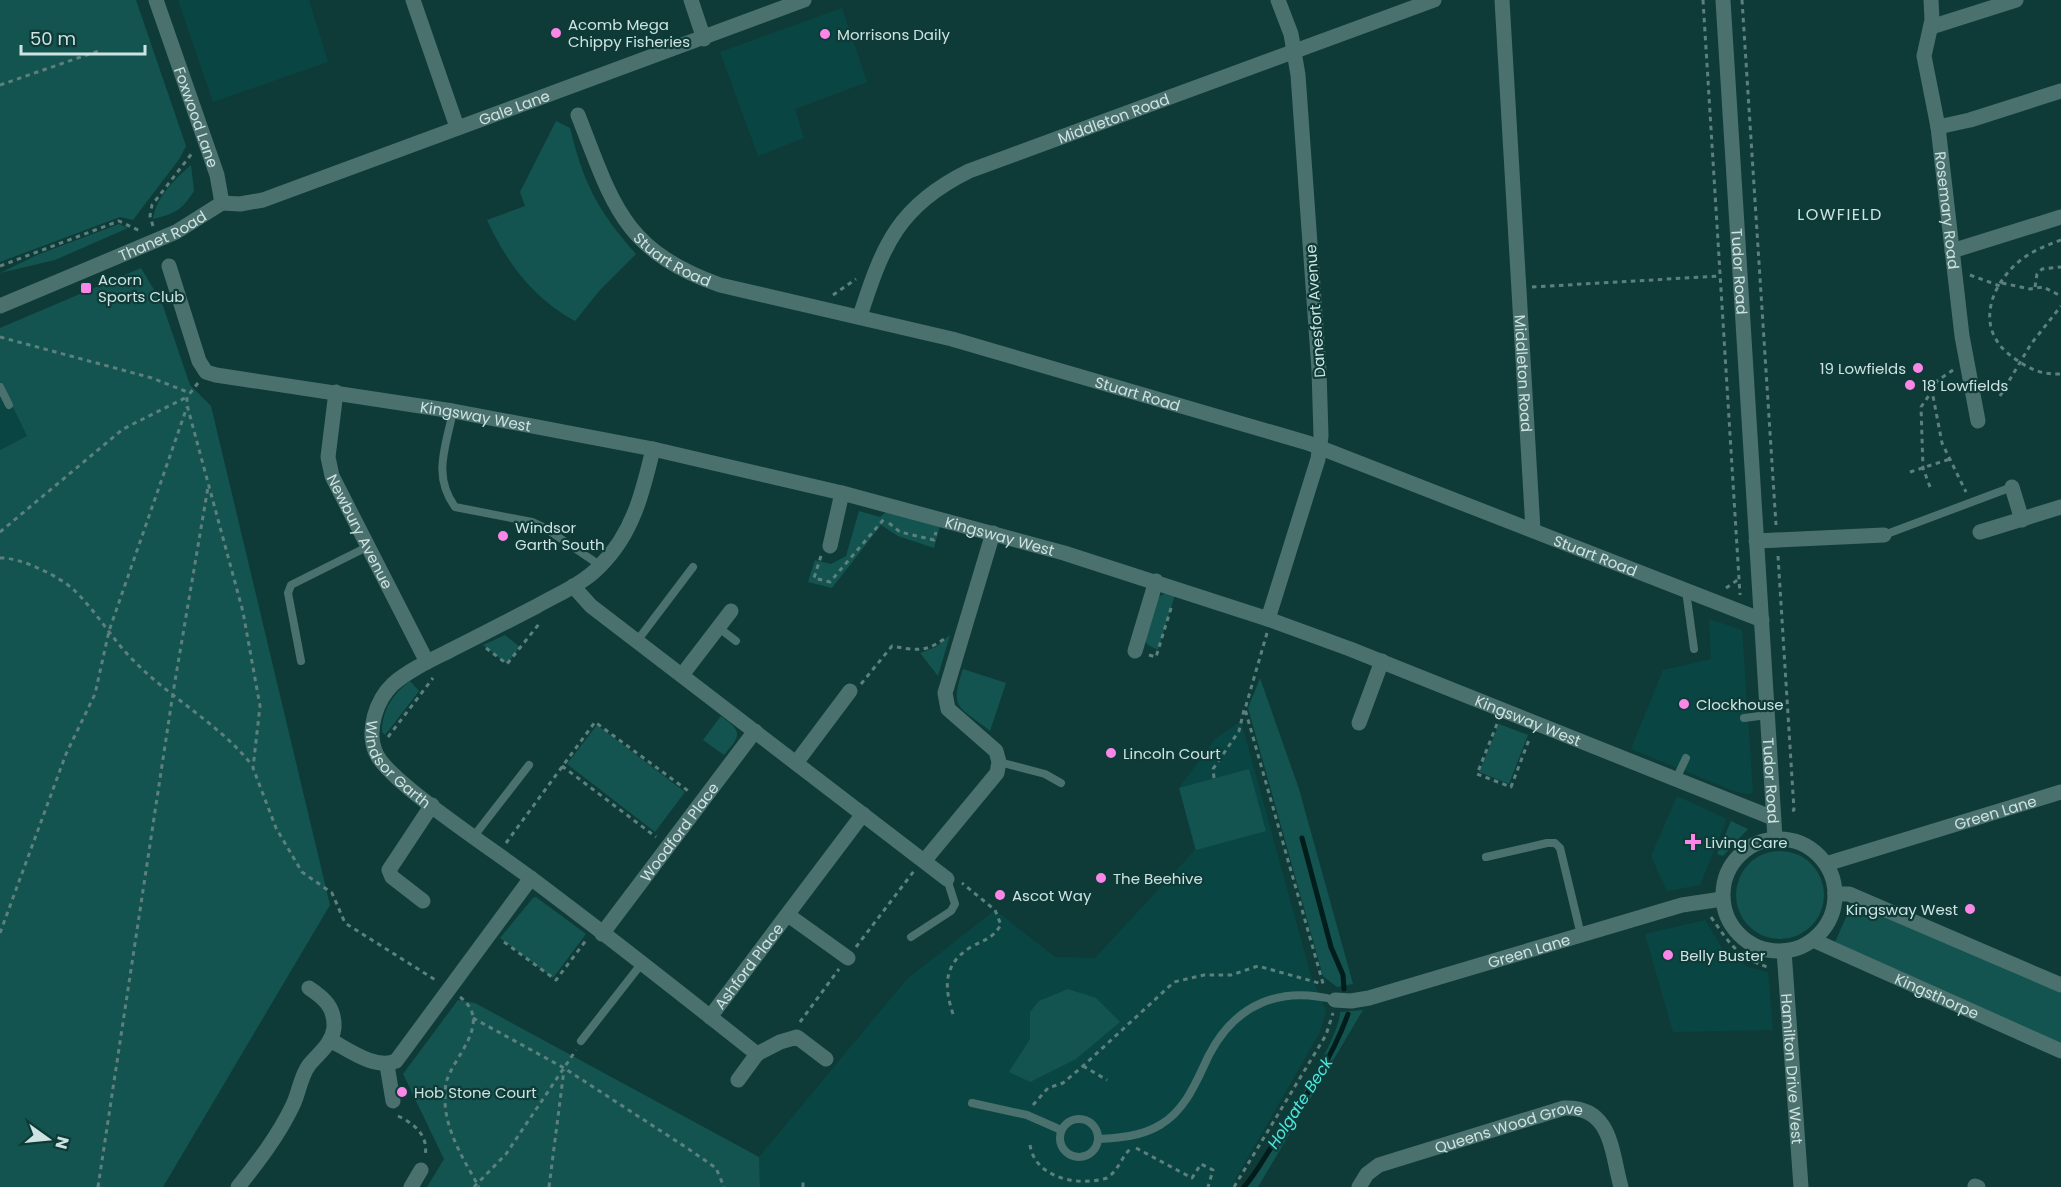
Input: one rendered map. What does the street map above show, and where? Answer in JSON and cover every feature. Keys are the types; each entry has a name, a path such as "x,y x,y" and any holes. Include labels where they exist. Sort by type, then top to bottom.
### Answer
{"street":[{"name":"Foxwood Lane","path":"156,0 204,140 222,203"},
{"path":"413,0 457,127"},
{"path":"691,0 704,39"},
{"name":"Gale Lane","path":"222,203 240,204 263,200 457,127 704,39 804,0"},
{"name":"Danesfort Avenue","path":"1270,619 1320,448 1319,370 1295,51 1278,0"},
{"name":"Middleton Road","path":"860,316 888,240 906,216 944,183 969,171 1434,0"},
{"name":"Middleton Road","path":"1502,0 1533,530"},
{"name":"Tudor Road","path":"1723,0 1775,838"},
{"name":"Rosemary Road","path":"1931,0 1931,27 1924,56 1938,127 1965,355 1978,421"},
{"path":"1931,27 2016,0"},
{"path":"1938,127 1970,120 2061,91"},
{"name":"Stuart Road","path":"578,115 612,203 630,228 669,262 693,276 720,285 860,316 1097,379 1320,448 1762,620"},
{"name":"Thanet Road","path":"0,306 176,232 195,223 222,203"},
{"path":"1952,251 2061,217"},
{"path":"167,275 200,362 206,372"},
{"name":"Kingsway West","path":"206,372 453,411 653,448 842,493 993,533 1156,581 1270,619 1504,708 1773,818"},
{"name":"Newbury Avenue","path":"336,392 328,456 332,476 427,662"},
{"name":"Windsor Garth","path":"653,448 642,497 634,516 622,538 601,566 573,586 427,662 392,684 374,715 376,753 388,770 432,805 531,878 758,1054"},
{"path":"2012,487 2022,520"},
{"path":"830,546 842,493"},
{"path":"1980,532 2061,507"},
{"path":"925,860 997,773 999,762 996,751 948,709 945,693 993,533"},
{"path":"1756,541 1884,535"},
{"path":"1135,651 1156,581"},
{"path":"573,586 591,606 947,879"},
{"path":"682,675 731,611"},
{"path":"1359,723 1382,661"},
{"path":"796,763 850,691"},
{"name":"Woodford Place","path":"599,931 755,730"},
{"name":"Green Lane","path":"1826,864 2061,792"},
{"path":"423,901 392,877 389,870 432,805"},
{"name":"Ashford Place","path":"710,1017 863,814"},
{"path":"1775,838 1804,844 1826,864 1832,875 1835,894 1831,917 1813,940 1799,948 1784,951 1765,950 1748,942 1734,929 1725,913 1722,899 1725,878 1732,863 1744,850 1758,842 1775,838"},
{"path":"330,1040 387,1065 396,1062 531,878"},
{"path":"1835,894 1850,894 2061,985"},
{"name":"Green Lane","path":"1331,999 1369,998 1682,905 1722,899"},
{"name":"Ashford Place","path":"788,915 848,958"},
{"name":"Kingsthorpe","path":"1813,940 2061,1052"},
{"name":"Hamilton Drive West","path":"1784,951 1801,1187"},
{"path":"238,1187 254,1170 292,1106 309,1065 330,1040 334,1028 333,1011 326,999 309,988"},
{"path":"738,1080 758,1054 780,1042 797,1037 826,1059"},
{"path":"387,1065 393,1101"},
{"name":"Queens Wood Grove","path":"1359,1187 1367,1174 1379,1166 1564,1108 1588,1110 1603,1125 1621,1187"},
{"path":"411,1187 421,1170"}],"lane":[{"path":"0,387 9,405"},
{"path":"453,411 440,475 446,494 455,507 532,522 601,566"},
{"path":"1884,535 2012,487"},
{"path":"301,662 288,593 291,585 367,547"},
{"path":"637,641 693,567"},
{"path":"1686,591 1694,649"},
{"path":"719,628 736,641"},
{"path":"1744,718 1767,715"},
{"path":"1676,779 1686,758"},
{"path":"999,762 1045,774 1061,783"},
{"path":"474,836 529,765"},
{"path":"1486,857 1555,843 1560,848 1581,935"},
{"path":"912,937 951,912 955,904 947,879"},
{"path":"581,1041 642,963"},
{"path":"1098,1139 1147,1131 1174,1114 1190,1094 1221,1037 1232,1023 1249,1010 1280,996 1297,993 1331,999"},
{"path":"972,1103 1027,1115 1061,1130"},
{"path":"1081,1118 1092,1123 1098,1139 1089,1154 1072,1156 1062,1148 1061,1130 1069,1121 1081,1118"}],"path":[{"path":"1703,0 1740,599"},
{"path":"1742,0 1794,810 1773,818"},
{"path":"0,85 98,51"},
{"path":"153,226 150,216 152,205 204,140"},
{"path":"0,266 119,221 140,231"},
{"path":"2061,240 2035,251 2016,264 1989,305 1992,333 2002,350 2034,371 2061,374"},
{"path":"2035,287 2037,274 2042,269 2061,267"},
{"path":"1954,270 2001,284 2022,288 2043,287 2061,296"},
{"path":"1518,288 1740,275"},
{"path":"833,295 858,278"},
{"path":"2000,396 2020,363 2061,306"},
{"path":"0,337 152,378 189,395"},
{"path":"1930,487 1923,468 1921,407 1937,381 1955,369 1965,355"},
{"path":"0,933 66,754 95,694 110,632 189,395 206,372"},
{"path":"1932,391 1942,443 1971,502"},
{"path":"0,532 123,429 189,395"},
{"path":"187,405 243,612 260,706 253,766"},
{"path":"1910,472 1950,459"},
{"path":"98,1187 173,693 209,485"},
{"path":"830,546 821,555 814,578 830,582 884,519 900,532 933,540 939,519"},
{"path":"0,558 10,557 33,566 73,589 135,662 235,744 253,766 276,828 287,850 302,872 332,892 345,923 449,989 469,1005 473,1018 472,1036 446,1083 445,1104 449,1124 478,1185"},
{"path":"1722,591 1739,579"},
{"path":"1135,651 1156,657 1177,589"},
{"path":"473,639 507,664 543,619"},
{"path":"1214,778 1213,769 1239,731 1270,619"},
{"path":"850,691 858,687 892,646 913,650 931,648 946,638"},
{"path":"376,753 434,677"},
{"path":"1504,708 1477,774 1511,787 1536,721"},
{"path":"1234,1187 1326,1035 1331,999 1323,985 1245,709"},
{"path":"498,853 595,722 702,801"},
{"path":"562,766 667,846"},
{"path":"947,879 957,879 995,910 1001,925 993,937 969,948 955,962 946,980 947,995 953,1014"},
{"path":"1705,902 1707,911 1729,943 1746,959 1774,970 1776,986 1786,985"},
{"path":"491,933 556,980 599,931"},
{"path":"1027,1115 1037,1099 1048,1088 1063,1083 1174,981 1204,975 1231,975 1258,966 1323,985"},
{"path":"473,1018 564,1068 716,1168 724,1187"},
{"path":"474,1187 506,1154 581,1041"},
{"path":"1083,1066 1107,1080"},
{"path":"549,1187 564,1068"},
{"path":"393,1101 394,1113 414,1125 424,1139 426,1155 419,1167 421,1170"},
{"path":"1030,1145 1032,1158 1054,1179 1066,1185 1094,1184 1107,1178 1116,1170 1127,1152 1134,1148 1143,1149 1192,1178 1201,1164 1213,1170 1208,1187"},
{"path":"803,1180 803,1187"}],"shaded area":[{"path":"0,0 136,0 186,146 180,158 133,220 120,217 0,262"},
{"path":"178,0 309,0 328,62 213,102"},
{"path":"842,8 867,82 795,109 804,138 758,156 720,52"},
{"path":"556,121 570,128 581,165 594,195 611,224 636,254 600,290 575,321 546,302 523,278 503,251 487,220 525,206 520,192"},
{"path":"191,165 194,191 177,210 153,219 162,196"},
{"path":"119,224 128,228 55,260 0,273 37,255"},
{"path":"141,268 162,303 190,385 211,406 330,905 163,1187 0,1187 0,450 27,436 0,381 0,328"},
{"path":"0,381 27,436 0,450"},
{"path":"859,511 880,517 886,512 940,526 934,548 898,536 881,525 832,588 808,582 815,560 831,564 846,556"},
{"path":"1166,593 1175,595 1158,650 1148,645 1144,639 1158,597"},
{"path":"1709,619 1742,630 1753,792 1750,794 1736,792 1631,749 1663,670 1711,659"},
{"path":"505,635 520,647 507,664 483,645"},
{"path":"950,635 938,676 920,653 936,647"},
{"path":"963,669 1006,683 990,731 964,711 957,700"},
{"path":"1260,678 1299,789 1353,984 1337,987 1323,976 1248,708"},
{"path":"410,681 419,691 385,735 382,732 386,710 398,691"},
{"path":"721,716 733,726 737,734 734,743 724,755 703,740"},
{"path":"1241,721 1311,976 1326,1011 1320,1032 1231,1187 760,1187 759,1157 907,979 995,910 1055,957 1095,958 1195,850 1179,788 1215,739"},
{"path":"1499,724 1528,735 1509,784 1479,772"},
{"path":"597,725 685,792 655,832 567,764"},
{"path":"1249,769 1266,831 1196,850 1179,788"},
{"path":"1677,796 1727,819 1700,885 1667,891 1651,856"},
{"path":"1731,821 1748,829 1723,856 1717,854"},
{"path":"1780,851 1805,858 1817,870 1824,895 1817,920 1805,932 1780,939 1755,932 1743,920 1736,895 1743,870 1755,858"},
{"path":"536,897 586,934 553,978 500,938"},
{"path":"1853,902 2061,993 2061,1044 1835,942"},
{"path":"1705,920 1723,950 1748,967 1768,972 1773,1030 1673,1032 1645,934"},
{"path":"1068,989 1096,998 1120,1022 1076,1059 1030,1082 1009,1072 1030,1039 1030,1012 1039,1001"},
{"path":"458,1000 475,1003 759,1157 760,1187 427,1187 444,1159 403,1074"},
{"path":"1363,1010 1258,1187 1246,1187 1315,1072 1337,1026 1340,1012"}],"waterway":[{"name":"Holgate Beck","path":"1302,838 1331,947 1343,975 1344,989"},
{"name":"Holgate Beck","path":"1244,1187 1257,1171 1316,1080 1348,1014"}],"place":[{"name":"Acomb Mega Chippy Fisheries","path":"556,33"},
{"name":"Morrisons Daily","path":"825,34"},
{"name":"Acorn Sports Club","path":"86,288"},
{"name":"19 Lowfields","path":"1918,368"},
{"name":"18 Lowfields","path":"1910,385"},
{"name":"Windsor Garth South","path":"503,536"},
{"name":"Clockhouse","path":"1684,704"},
{"name":"Lincoln Court","path":"1111,753"},
{"name":"Living Care","path":"1693,842"},
{"name":"The Beehive","path":"1101,878"},
{"name":"Ascot Way","path":"1000,895"},
{"name":"Kingsway West","path":"1970,909"},
{"name":"Belly Buster","path":"1668,955"},
{"name":"Hob Stone Court","path":"402,1092"}],"district":[{"name":"LOWFIELD","path":"1840,214"}]}
